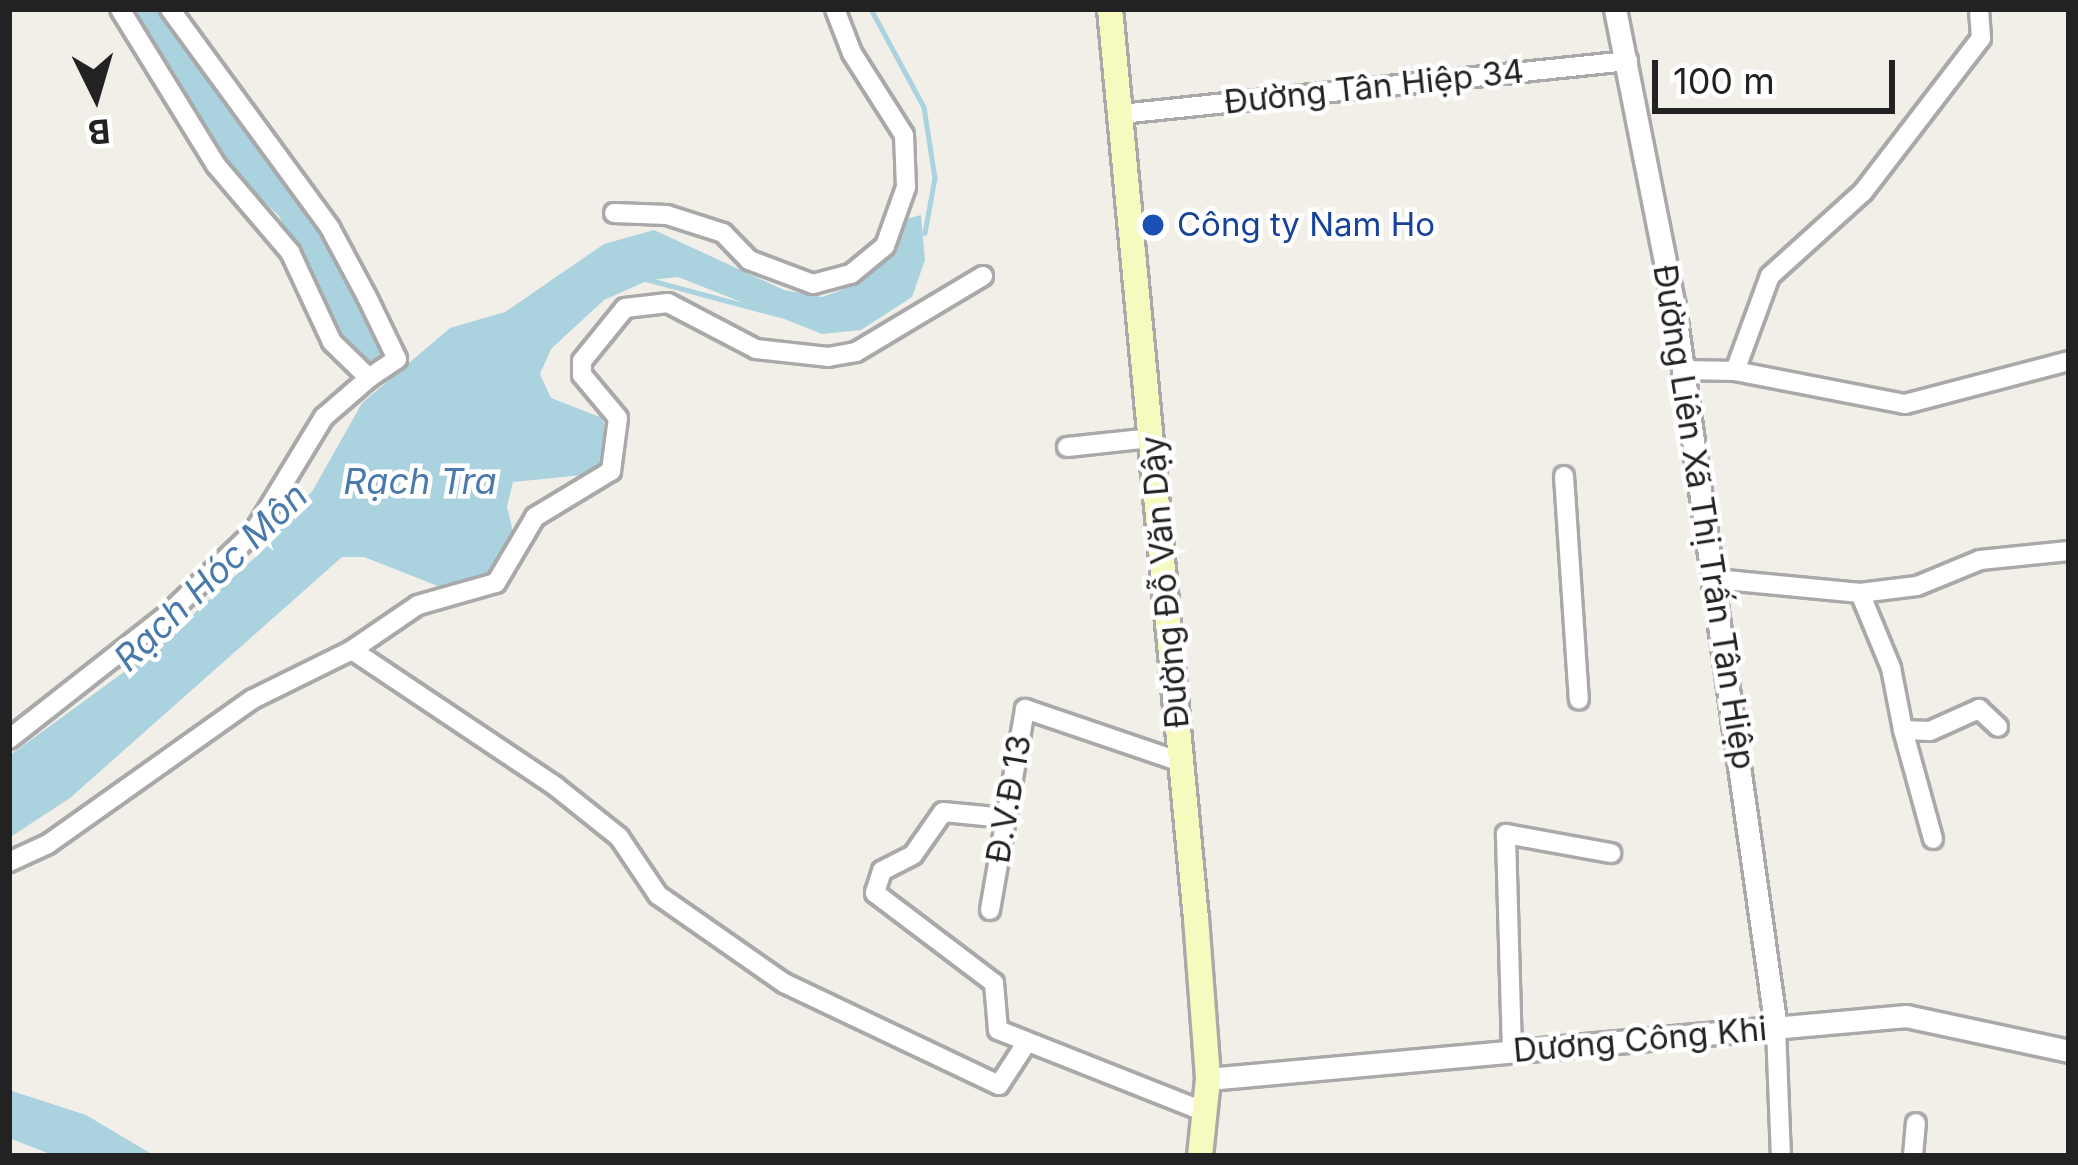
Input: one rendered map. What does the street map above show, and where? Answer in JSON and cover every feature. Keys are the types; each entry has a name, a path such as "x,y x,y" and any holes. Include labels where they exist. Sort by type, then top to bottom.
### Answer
{"main road":[{"name":"Đường Đỗ Văn Dậy","path":"1110,9 1208,1079 1200,1156"}],"street":[{"path":"120,9 216,165 290,252 332,342 369,378"},
{"path":"9,739 98,673 254,532 324,416 398,359 329,228 170,9"},
{"path":"614,213 667,214 722,233 749,260 813,284 851,274 885,246 906,187 904,135 835,9"},
{"name":"Đường Liên Xã Thị Trấn Tân Hiệp","path":"1615,9 1684,370 1776,1028"},
{"path":"1735,370 1770,276 1862,192 1981,38 1979,9"},
{"name":"Đường Tân Hiệp 34","path":"1121,114 1628,61"},
{"path":"9,862 48,844 253,699 352,650 418,605 496,583 535,517 610,471 619,418 582,375 582,362 625,308 668,303 756,350 828,357 856,352 983,276"},
{"path":"1684,370 1735,370 1905,404 2069,361"},
{"path":"1067,447 1151,438"},
{"path":"1564,476 1580,698"},
{"path":"1715,579 1860,593 1917,586 1980,560 2069,551"},
{"path":"1860,593 1891,668 1933,838"},
{"path":"352,650 554,786 619,837 658,896 784,983 999,1085 1027,1042"},
{"name":"Đ.V.Đ 13","path":"990,910 1025,709 1181,762"},
{"path":"1903,730 1930,731 1979,709 1998,728"},
{"path":"1005,818 943,812 913,855 883,871 874,887 994,983 995,1027 1204,1112"},
{"path":"1511,1052 1506,834 1611,853"},
{"name":"Dương Công Khi","path":"1208,1079 1906,1016 2069,1052"},
{"path":"1776,1028 1781,1156"},
{"path":"1913,1156 1916,1123"}],"water":[{"path":"124,9 165,9 328,231 387,349 388,361 371,375 337,349 279,216 227,166"},
{"name":"Rạch Tra","path":"921,215 925,260 912,297 861,330 822,334 678,277 649,280 604,300 551,349 540,374 551,398 600,417 612,436 603,473 513,482 507,507 514,536 486,582 443,588 364,557 342,557 70,798 9,838 9,756 158,647 261,552 313,490 362,403 450,328 505,312 604,244 654,230 784,290 822,297 858,284 882,264 906,219"},
{"path":"9,1090 86,1115 155,1156 55,1156 9,1138"}],"waterway":[{"name":"Rạch Hóc Môn","path":"871,9 924,107 935,178 925,233"},
{"name":"Rạch Hóc Môn","path":"842,292 882,264"},
{"name":"Rạch Hóc Môn","path":"646,279 780,315"}],"place":[{"name":"Công ty Nam Ho","path":"1153,225"}]}
